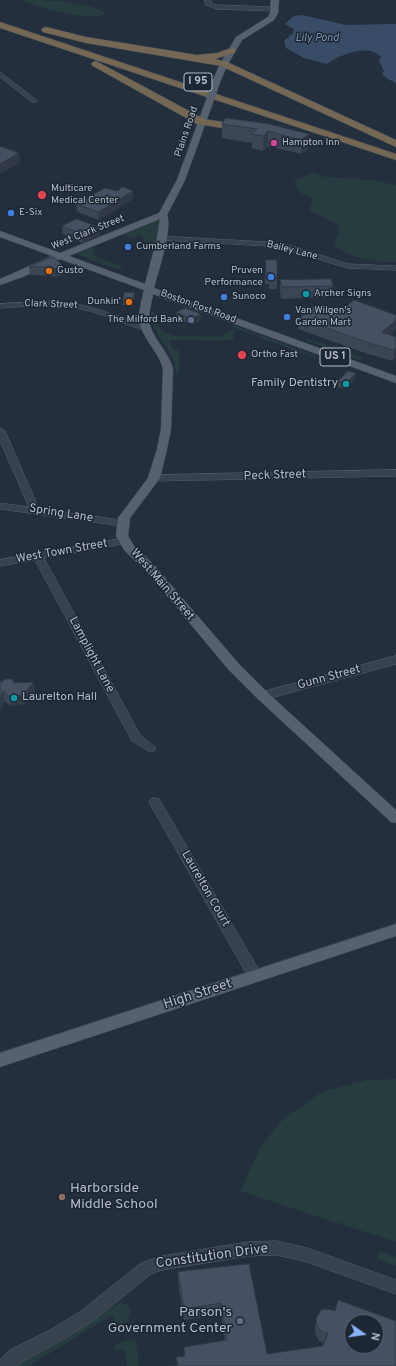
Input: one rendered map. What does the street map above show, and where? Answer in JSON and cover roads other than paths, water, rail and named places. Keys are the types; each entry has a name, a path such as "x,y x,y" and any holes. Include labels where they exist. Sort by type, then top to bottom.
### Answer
{"highway":[{"name":"I 95","path":"0,17 26,30 396,158"},
{"name":"I 95","path":"0,25 26,30 396,148"},
{"path":"26,30 159,53 197,58 224,64 396,144"},
{"path":"26,30 82,57 201,122 249,129"},
{"path":"197,58 219,56 231,51"},
{"path":"310,139 396,158"}],"main road":[{"path":"274,9 275,0"},
{"name":"Plains Road","path":"149,289 162,238 165,220 163,215 181,180 201,122 224,64 231,51 243,36 270,19 274,9"},
{"name":"West Clark Street","path":"0,282 163,215"},
{"name":"Boston Post Road","path":"0,234 396,380"},
{"path":"122,523 126,514 154,478 166,429 168,369 166,361 146,328 144,313 149,289"},
{"name":"West Main Street","path":"122,523 124,541 158,578 226,658 263,696 396,818"},
{"name":"High Street","path":"0,1060 396,930"}],"street":[{"path":"208,0 208,4 216,7 274,9"},
{"path":"0,74 34,101"},
{"path":"0,85 11,82"},
{"name":"Bailey Lane","path":"162,238 267,244 289,248 347,266 396,268"},
{"name":"Clark Street","path":"0,306 33,303 77,305 92,308 146,328"},
{"path":"0,431 35,510"},
{"name":"Peck Street","path":"154,478 396,473"},
{"name":"Spring Lane","path":"0,506 122,523"},
{"name":"West Town Street","path":"0,563 124,541"},
{"name":"Lamplight Lane","path":"38,556 136,738 150,748"},
{"name":"Gunn Street","path":"263,696 396,660"},
{"name":"Laurelton Court","path":"155,802 255,976"},
{"name":"Constitution Drive","path":"5,1366 16,1356 56,1336 87,1316 146,1268 162,1263 248,1249 277,1248 307,1255 396,1287"}],"water":[{"name":"Lily Pond","path":"302,15 346,25 396,24 396,83 382,74 384,71 379,61 381,57 376,53 369,51 354,52 339,57 327,64 304,58 286,48 284,41 293,33 294,29 285,24 294,16"}],"place":[{"name":"Hampton Inn","path":"274,143"},
{"name":"Multicare Medical Center","path":"42,195"},
{"name":"E-Six","path":"11,213"},
{"name":"Cumberland Farms","path":"128,247"},
{"name":"Gusto","path":"49,271"},
{"name":"Pruven Performance","path":"271,277"},
{"name":"Archer Signs","path":"306,294"},
{"name":"Sunoco","path":"224,297"},
{"name":"Dunkin'","path":"129,302"},
{"name":"Van Wilgen's Garden Mart","path":"287,317"},
{"name":"The Milford Bank","path":"191,320"},
{"name":"Ortho Fast","path":"242,355"},
{"name":"Family Dentistry","path":"346,384"},
{"name":"Laurelton Hall","path":"14,698"},
{"name":"Harborside Middle School","path":"62,1197"},
{"name":"Parson's Government Center","path":"240,1321"}]}
